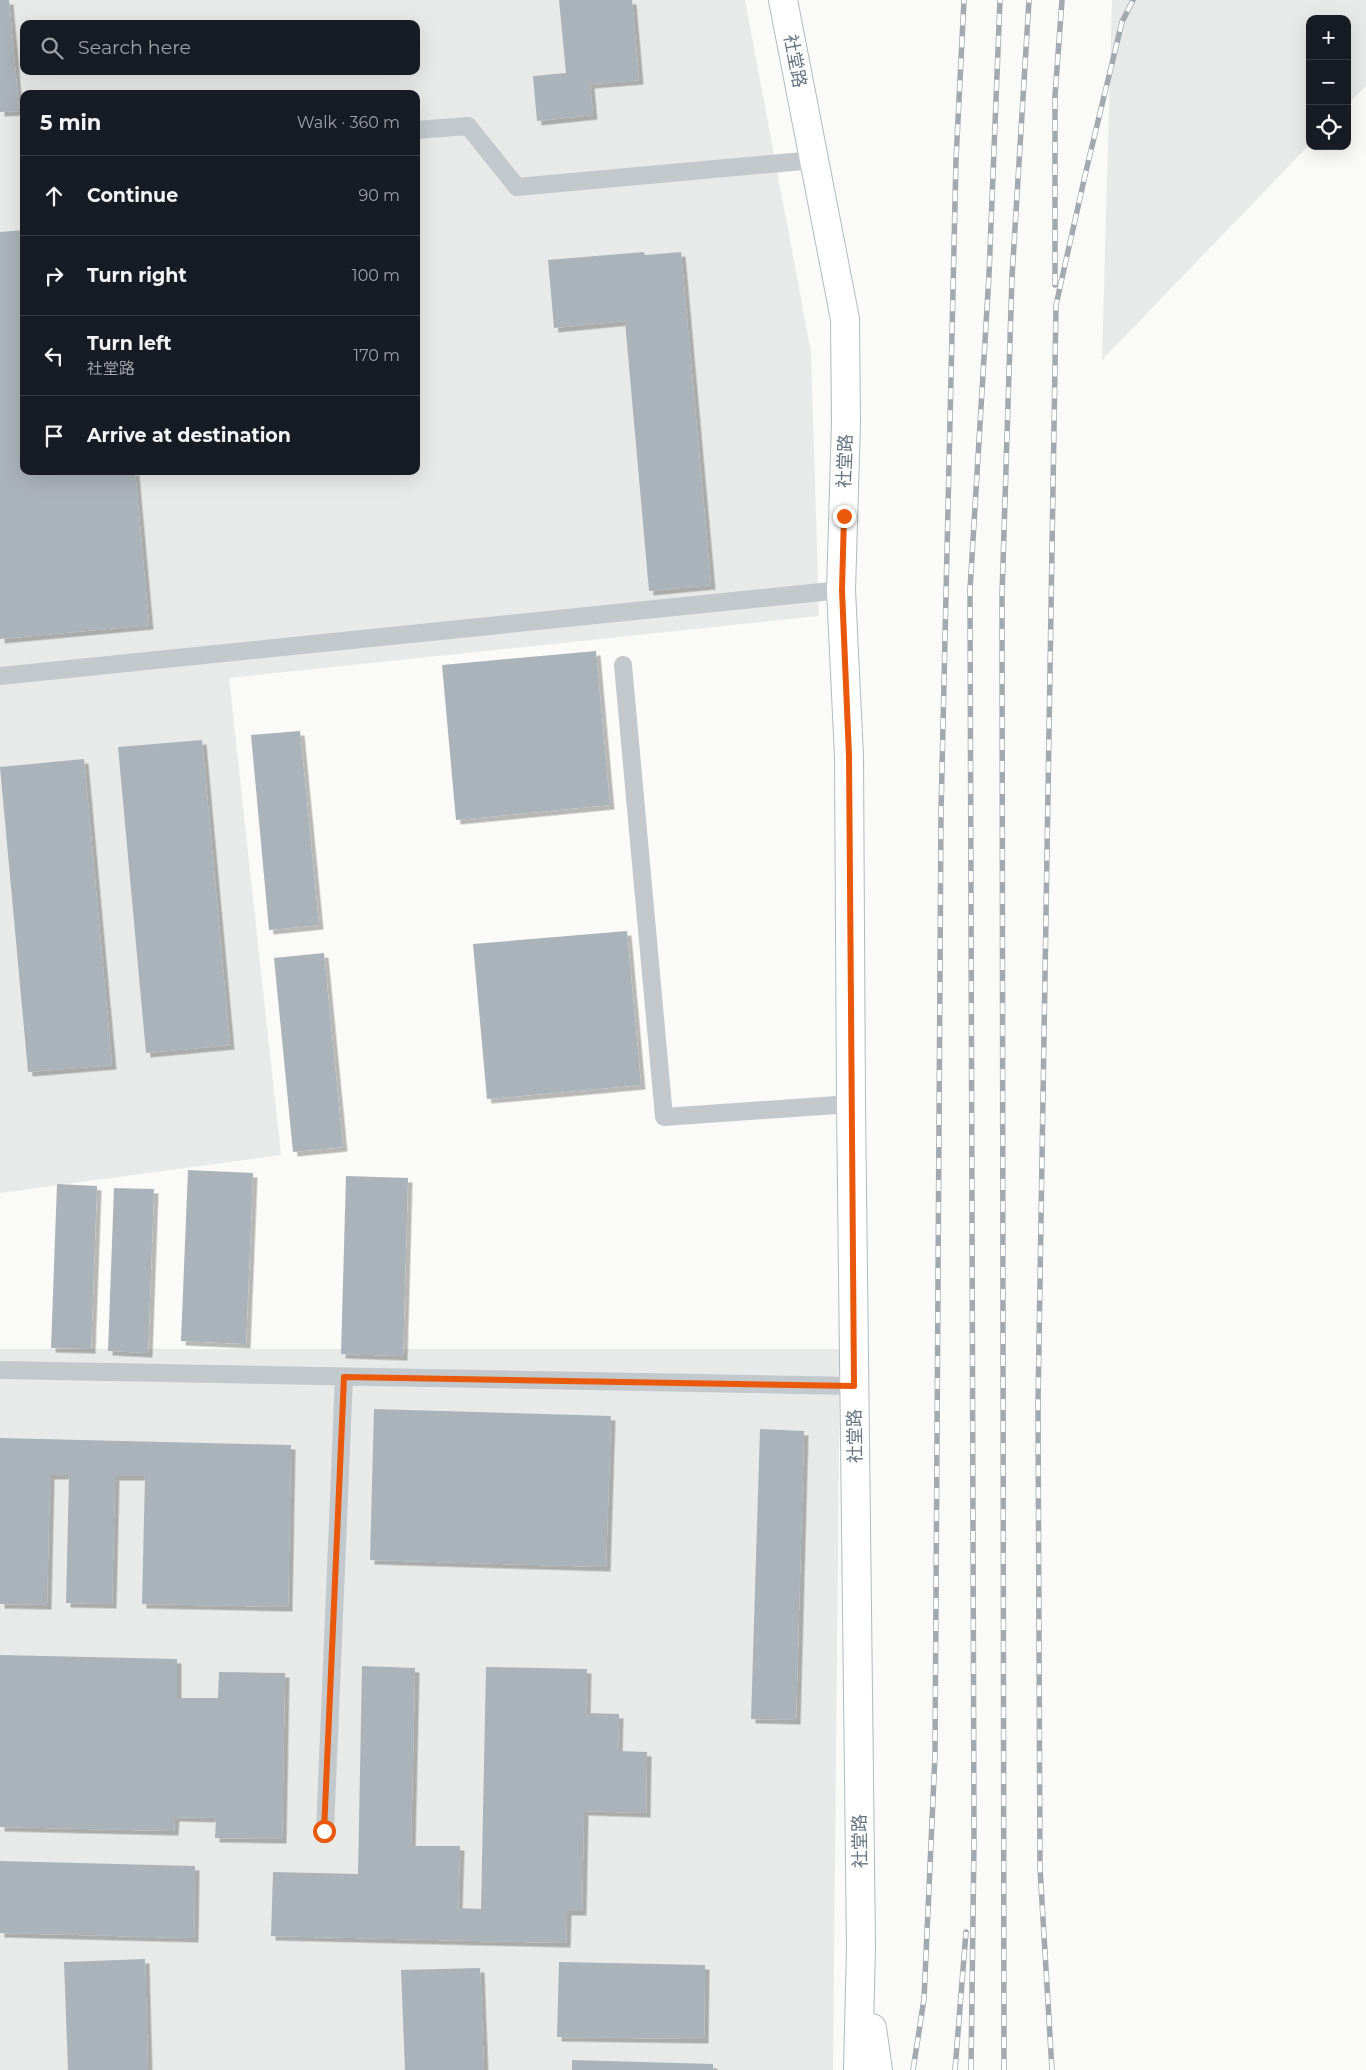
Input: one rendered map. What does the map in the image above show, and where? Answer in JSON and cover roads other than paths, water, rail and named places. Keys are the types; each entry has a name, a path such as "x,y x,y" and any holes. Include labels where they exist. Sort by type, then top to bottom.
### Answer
{"main road":[{"name":"社堂路","path":"783,0 845,319 846,422 842,590 849,756 854,1386 862,1947 858,2070"},
{"name":"社堂路","path":"862,1947 878,2070"}],"lane":[{"path":"420,130 468,126 517,187 814,160"},
{"path":"0,676 842,590"},
{"path":"623,665 664,1117 851,1104"},
{"path":"0,1370 854,1386"},
{"path":"324,1831 344,1377"}],"railway":[{"path":"913,2070 924,1999 935,1755 941,813 956,160 964,0"},
{"path":"971,2070 974,1840 970,590 989,275 1000,0"},
{"path":"1004,2070 1002,596 1012,277 1029,0"},
{"path":"1055,285 1055,96 1062,0"},
{"path":"1052,2070 1040,1868 1038,1404 1056,305 1122,22 1133,0"},
{"path":"955,2070 966,1932"}]}
